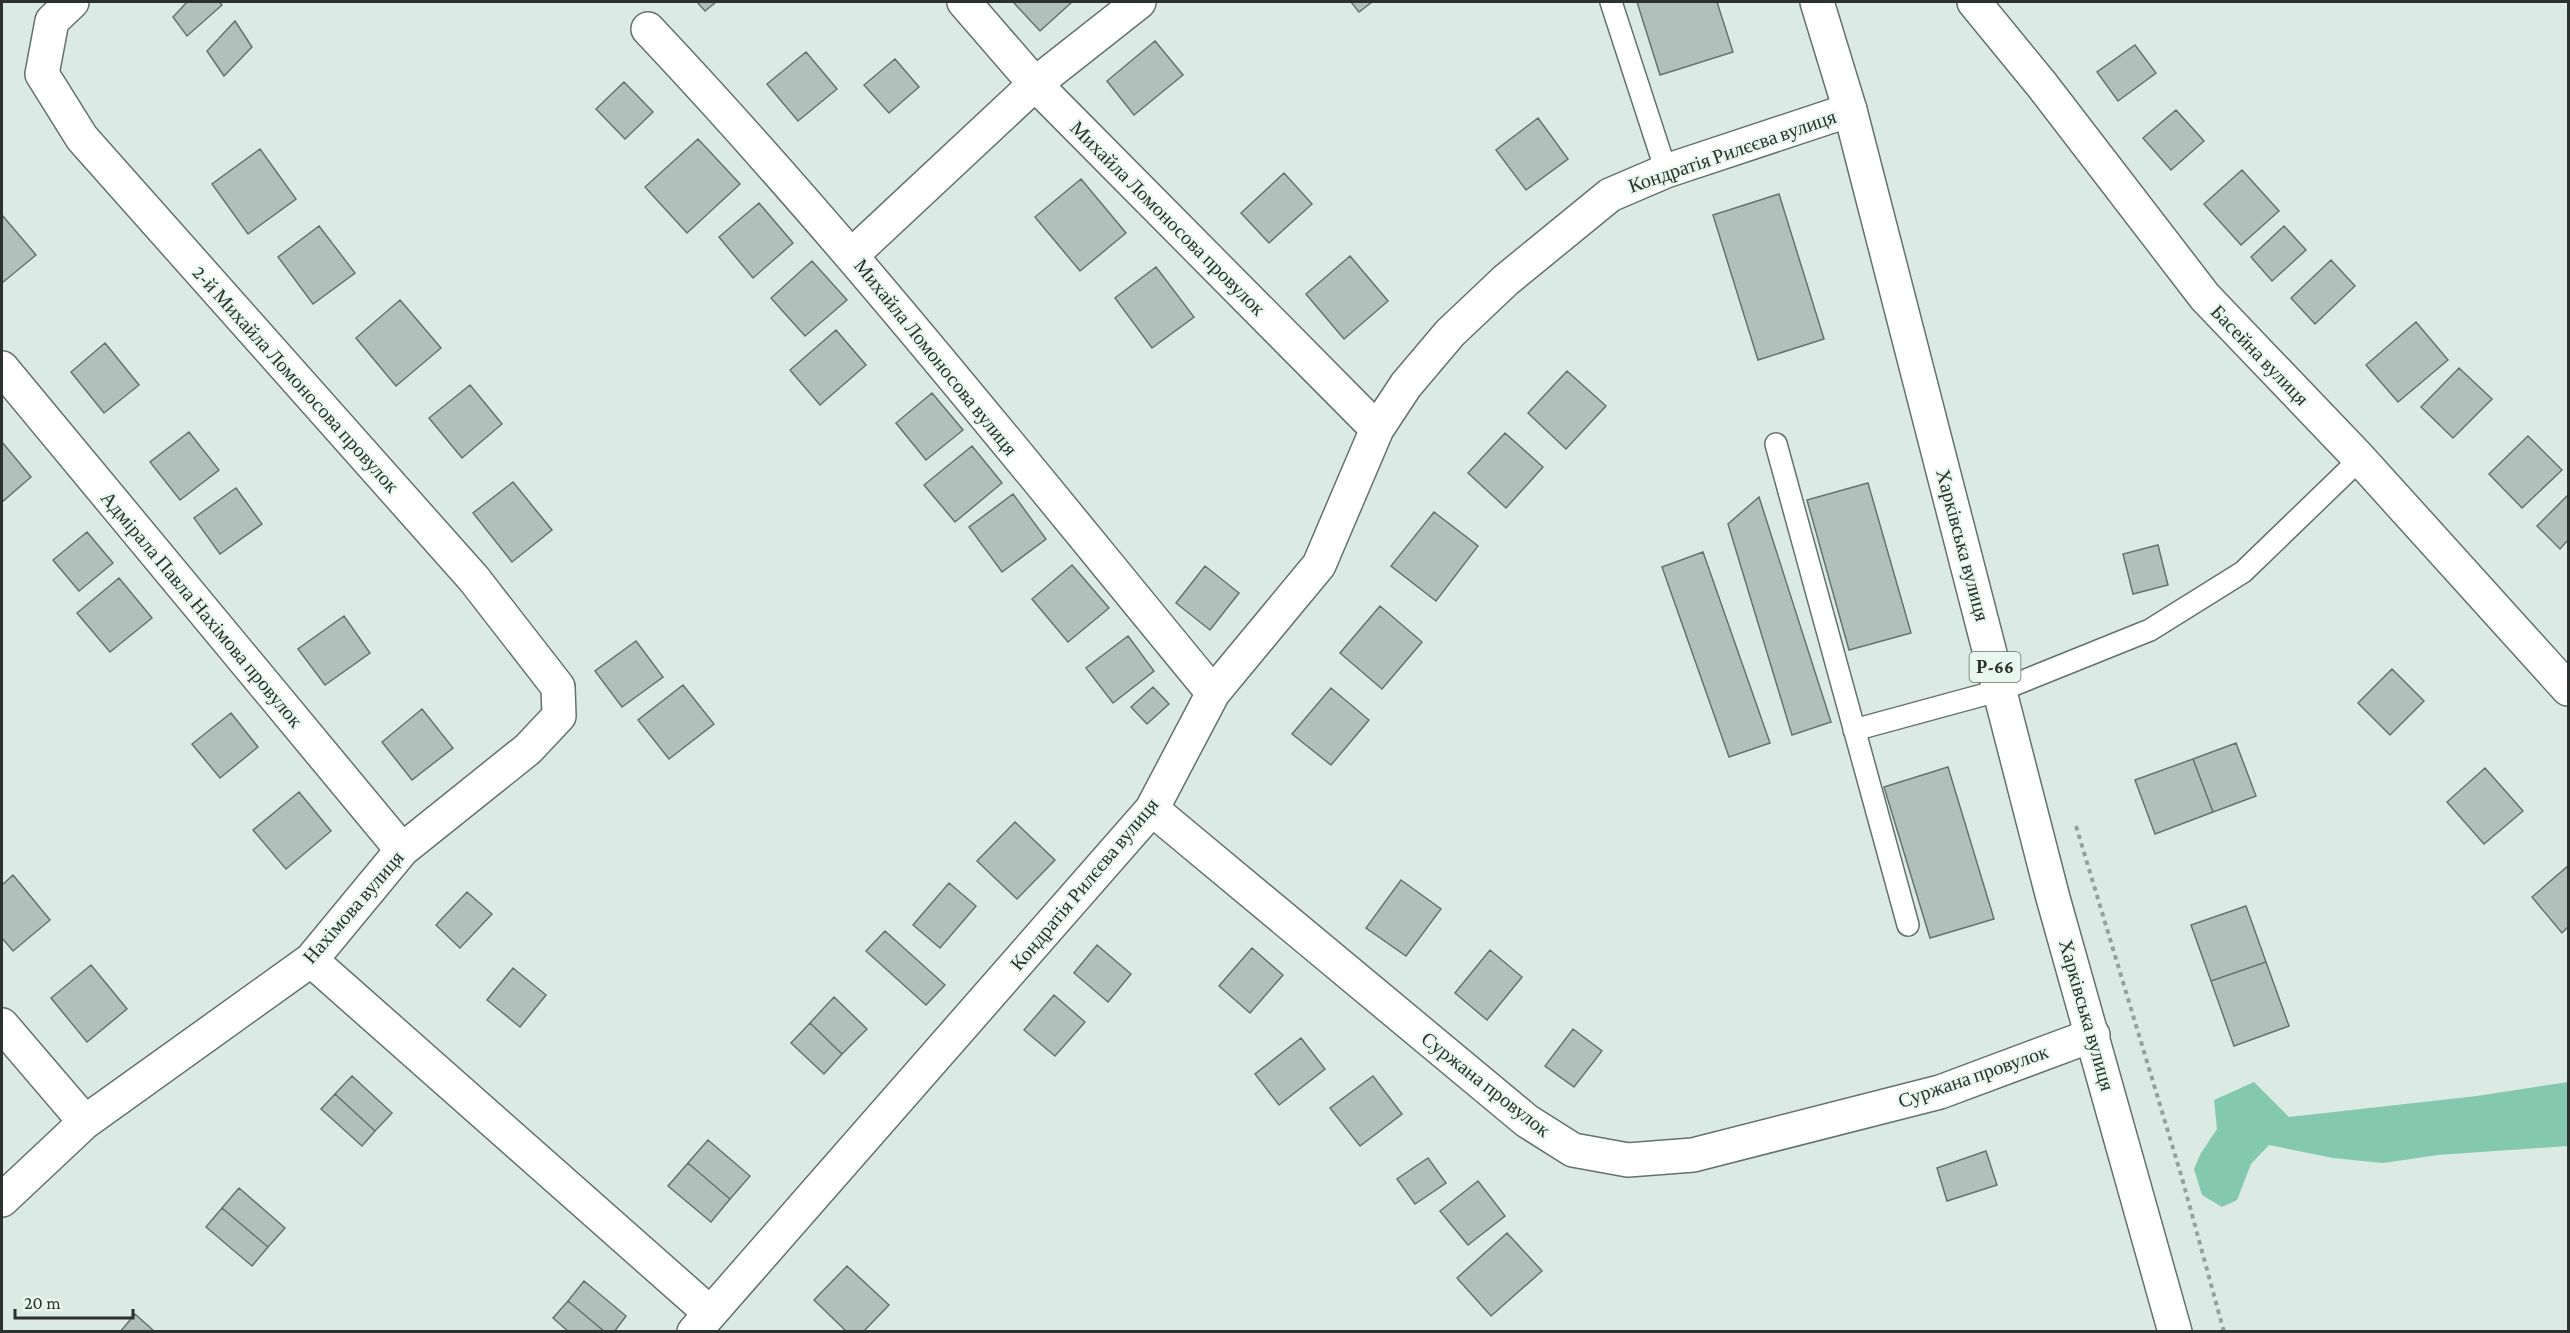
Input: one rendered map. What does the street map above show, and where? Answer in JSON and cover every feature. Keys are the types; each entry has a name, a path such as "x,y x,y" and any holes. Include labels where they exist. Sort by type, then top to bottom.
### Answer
{"street":[{"name":"2-й Михайла Ломоносова провулок","path":"72,2 52,21 42,74 82,138 474,579 558,687 559,716 528,749"},
{"name":"Михайла Ломоносова провулок","path":"964,2 1035,84 1377,429"},
{"path":"852,255 1035,84 1139,2"},
{"name":"Харківська вулиця","path":"1817,2 1850,110 2053,898 2175,1332"},
{"name":"Басейна вулиця","path":"1974,2 2042,85 2205,297 2360,459 2568,689"},
{"name":"Михайла Ломоносова вулиця","path":"648,29 717,102 852,255 1213,693"},
{"name":"Кондратія Рилєєва вулиця","path":"702,1322 1152,809 1213,693 1319,565 1377,429 1406,385 1450,333 1506,280 1610,195 1666,171 1850,110"},
{"name":"Адмірала Павла Нахімова провулок","path":"2,368 402,850"},
{"name":"Нахімова вулиця","path":"2,1200 85,1122 311,960 402,850 528,749"},
{"name":"Суржана провулок","path":"1152,809 1527,1121 1574,1150 1628,1160 1693,1155 1940,1092 2093,1035"},
{"path":"311,960 702,1322"},
{"path":"2,1025 85,1122"}],"lane":[{"path":"1611,2 1666,171"},
{"path":"1776,444 1908,925"},
{"path":"1854,730 2001,690 2150,630 2243,572 2360,459"}],"path":[{"path":"2073,816 2182,1178 2224,1332"}],"green space":[{"path":"2254,1082 2289,1117 2477,1096 2568,1082 2568,1146 2438,1155 2383,1163 2333,1158 2269,1145 2251,1164 2237,1200 2222,1207 2202,1195 2194,1169 2201,1153 2217,1129 2214,1100"}],"building":[{"path":"187,2 219,2 222,5 187,36 173,17"},
{"path":"697,2 716,2 705,11"},
{"path":"1013,2 1072,2 1040,31"},
{"path":"1351,2 1372,2 1359,12"},
{"path":"1637,2 1717,2 1733,52 1660,75"},
{"path":"235,21 252,47 224,76 207,51"},
{"path":"1155,41 1183,75 1134,115 1107,81"},
{"path":"2135,45 2156,73 2118,101 2097,72"},
{"path":"806,52 837,89 798,121 767,84"},
{"path":"895,59 919,87 889,113 864,85"},
{"path":"624,82 653,112 625,139 596,109"},
{"path":"2176,110 2204,141 2171,170 2143,138"},
{"path":"1538,118 1568,159 1526,190 1496,150"},
{"path":"698,139 740,184 687,233 645,187"},
{"path":"260,149 296,199 248,234 212,184"},
{"path":"2242,170 2279,211 2241,245 2204,204"},
{"path":"1284,173 1312,204 1269,243 1241,213"},
{"path":"1081,179 1126,233 1080,271 1035,217"},
{"path":"1779,194 1824,339 1758,360 1713,215"},
{"path":"759,203 793,243 753,278 719,237"},
{"path":"2,215 36,255 2,283"},
{"path":"319,226 355,273 313,304 278,257"},
{"path":"2284,226 2306,250 2272,281 2251,257"},
{"path":"1350,256 1388,301 1344,339 1306,294"},
{"path":"2331,260 2355,286 2315,324 2291,298"},
{"path":"812,261 847,300 805,336 771,298"},
{"path":"1156,267 1194,317 1152,348 1115,298"},
{"path":"400,300 441,348 396,386 356,338"},
{"path":"2416,322 2448,360 2398,402 2366,365"},
{"path":"836,330 866,365 820,405 790,370"},
{"path":"105,343 139,385 104,413 71,372"},
{"path":"2459,368 2492,399 2453,438 2421,407"},
{"path":"1567,371 1606,406 1566,449 1528,413"},
{"path":"470,385 502,424 462,458 429,418"},
{"path":"932,393 963,430 926,460 896,423"},
{"path":"189,432 219,470 180,500 150,462"},
{"path":"1505,433 1543,467 1506,508 1468,473"},
{"path":"2528,436 2562,470 2522,508 2489,474"},
{"path":"2,442 31,477 2,502"},
{"path":"972,446 1002,483 955,522 924,485"},
{"path":"513,482 552,530 512,562 473,513"},
{"path":"1868,483 1911,633 1849,650 1807,500"},
{"path":"236,488 262,524 220,554 194,518"},
{"path":"1013,494 1046,539 1002,572 969,527"},
{"path":"2568,495 2568,540 2560,549 2537,526"},
{"path":"1759,497 1831,722 1792,735 1728,524"},
{"path":"1434,512 1478,546 1436,601 1391,566"},
{"path":"87,532 113,563 79,591 53,560"},
{"path":"2158,545 2168,585 2133,594 2123,554"},
{"path":"1703,552 1770,743 1729,757 1662,567"},
{"path":"1072,565 1109,608 1068,642 1032,599"},
{"path":"1205,566 1239,593 1210,630 1176,603"},
{"path":"119,578 152,618 110,652 77,613"},
{"path":"1380,606 1422,642 1382,689 1340,653"},
{"path":"344,616 370,653 325,685 298,649"},
{"path":"1128,636 1154,671 1113,703 1086,668"},
{"path":"636,641 663,677 622,707 595,671"},
{"path":"2392,669 2424,701 2390,735 2358,703"},
{"path":"683,685 714,724 669,759 638,720"},
{"path":"1153,687 1169,704 1147,724 1131,707"},
{"path":"1331,688 1369,720 1331,765 1292,734"},
{"path":"422,709 453,748 412,780 382,742"},
{"path":"231,713 258,747 220,778 192,744"},
{"path":"2236,743 2256,796 2213,812 2193,759"},
{"path":"2193,759 2213,812 2155,834 2135,780"},
{"path":"1948,767 1994,919 1930,938 1884,787"},
{"path":"2485,768 2523,811 2484,844 2447,802"},
{"path":"299,792 331,831 286,869 253,830"},
{"path":"1015,822 1055,860 1017,899 977,861"},
{"path":"2568,866 2568,927 2562,933 2532,897"},
{"path":"13,875 50,920 13,951 2,938 2,885"},
{"path":"1401,880 1441,909 1406,956 1366,928"},
{"path":"949,883 976,906 940,948 913,925"},
{"path":"467,892 492,914 460,948 436,925"},
{"path":"2246,906 2266,962 2211,981 2191,925"},
{"path":"885,931 945,985 926,1005 866,951"},
{"path":"1097,945 1131,974 1108,1002 1074,973"},
{"path":"1252,948 1283,975 1250,1013 1219,986"},
{"path":"1490,950 1522,977 1487,1020 1455,993"},
{"path":"2266,962 2289,1026 2234,1046 2211,981"},
{"path":"91,965 127,1009 87,1042 51,998"},
{"path":"513,968 546,995 520,1027 487,1000"},
{"path":"1054,995 1085,1022 1055,1056 1024,1030"},
{"path":"834,997 867,1029 842,1054 810,1023"},
{"path":"810,1023 842,1054 824,1074 791,1043"},
{"path":"1573,1029 1602,1051 1574,1087 1545,1066"},
{"path":"1301,1038 1325,1069 1279,1105 1255,1074"},
{"path":"352,1076 392,1113 375,1131 335,1094"},
{"path":"1373,1076 1402,1114 1360,1146 1330,1108"},
{"path":"335,1094 375,1131 362,1146 321,1109"},
{"path":"708,1140 750,1176 730,1199 688,1163"},
{"path":"1986,1151 1997,1185 1947,1201 1937,1168"},
{"path":"1428,1158 1446,1183 1415,1204 1397,1179"},
{"path":"688,1163 730,1199 711,1222 668,1186"},
{"path":"1478,1181 1505,1216 1468,1245 1440,1211"},
{"path":"239,1188 285,1228 268,1247 222,1208"},
{"path":"222,1208 268,1247 252,1266 206,1227"},
{"path":"1507,1233 1542,1271 1491,1316 1457,1278"},
{"path":"847,1266 889,1305 863,1332 847,1332 814,1300"},
{"path":"584,1281 626,1316 614,1332 605,1332 568,1301"},
{"path":"568,1301 605,1332 569,1332 553,1318"},
{"path":"135,1314 155,1332 120,1332"}]}
